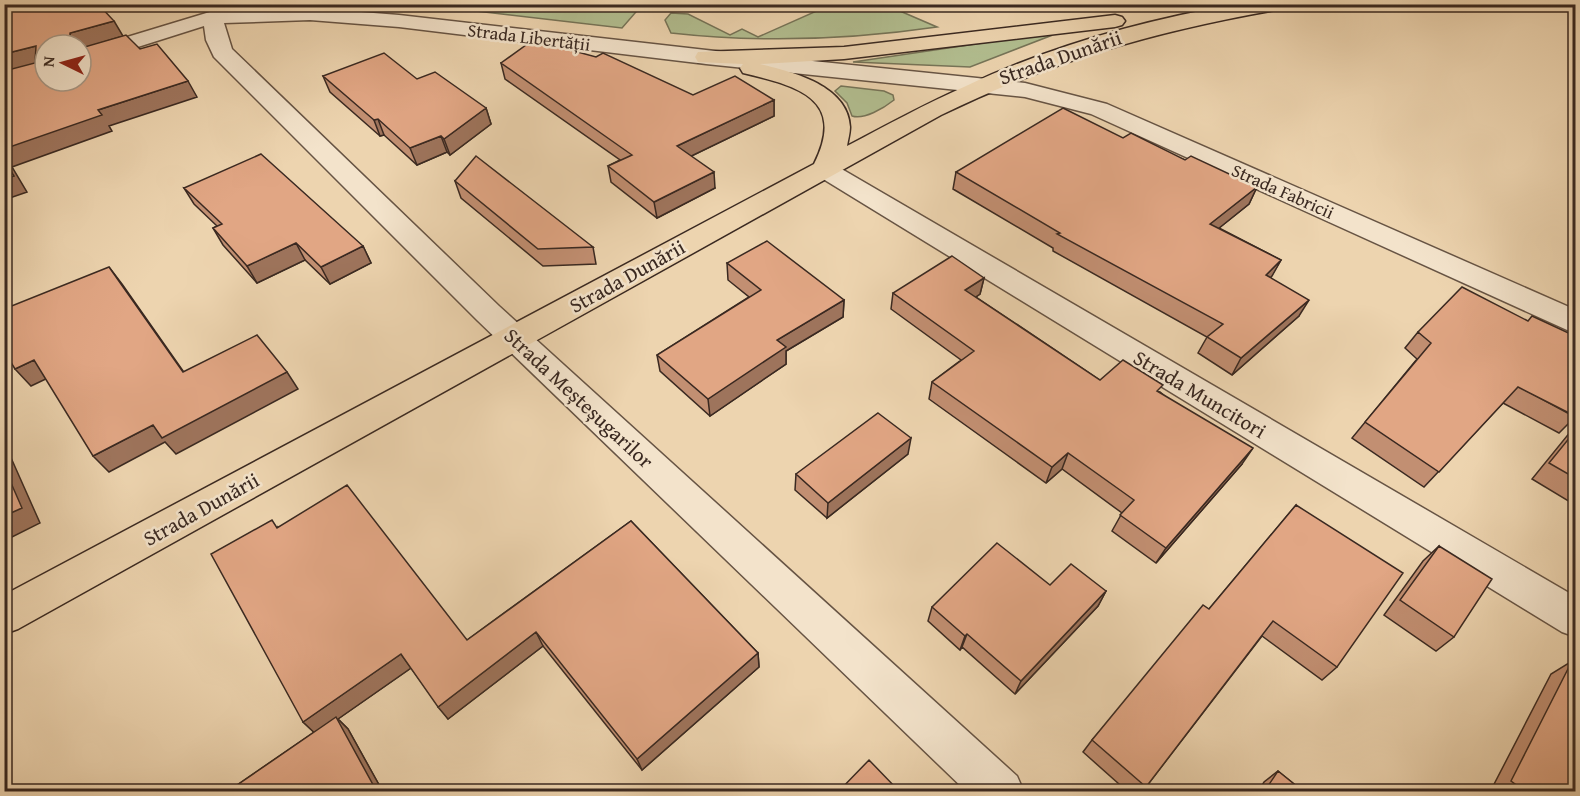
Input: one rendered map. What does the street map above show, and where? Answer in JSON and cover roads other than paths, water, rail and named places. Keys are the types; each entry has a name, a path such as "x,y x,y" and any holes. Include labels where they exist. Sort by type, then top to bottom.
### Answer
{"main road":[{"name":"Strada Dunării","path":"4,616 982,85 1036,63 1108,39 1158,26 1276,4"},
{"path":"706,57 817,56 1046,28 1243,9"},
{"path":"706,57 788,78 821,96 837,116 839,130 838,144 824,169"}],"street":[{"path":"177,9 195,15 213,17"},
{"name":"Strada Libertății","path":"93,54 213,17 284,9 706,57 982,85"},
{"name":"Strada Meșteșugarilor","path":"213,17 217,40 222,52 514,338 1001,792"},
{"name":"Strada Fabricii","path":"982,85 1041,93 1099,109 1575,323"},
{"name":"Strada Muncitori","path":"824,169 1575,619"}]}
